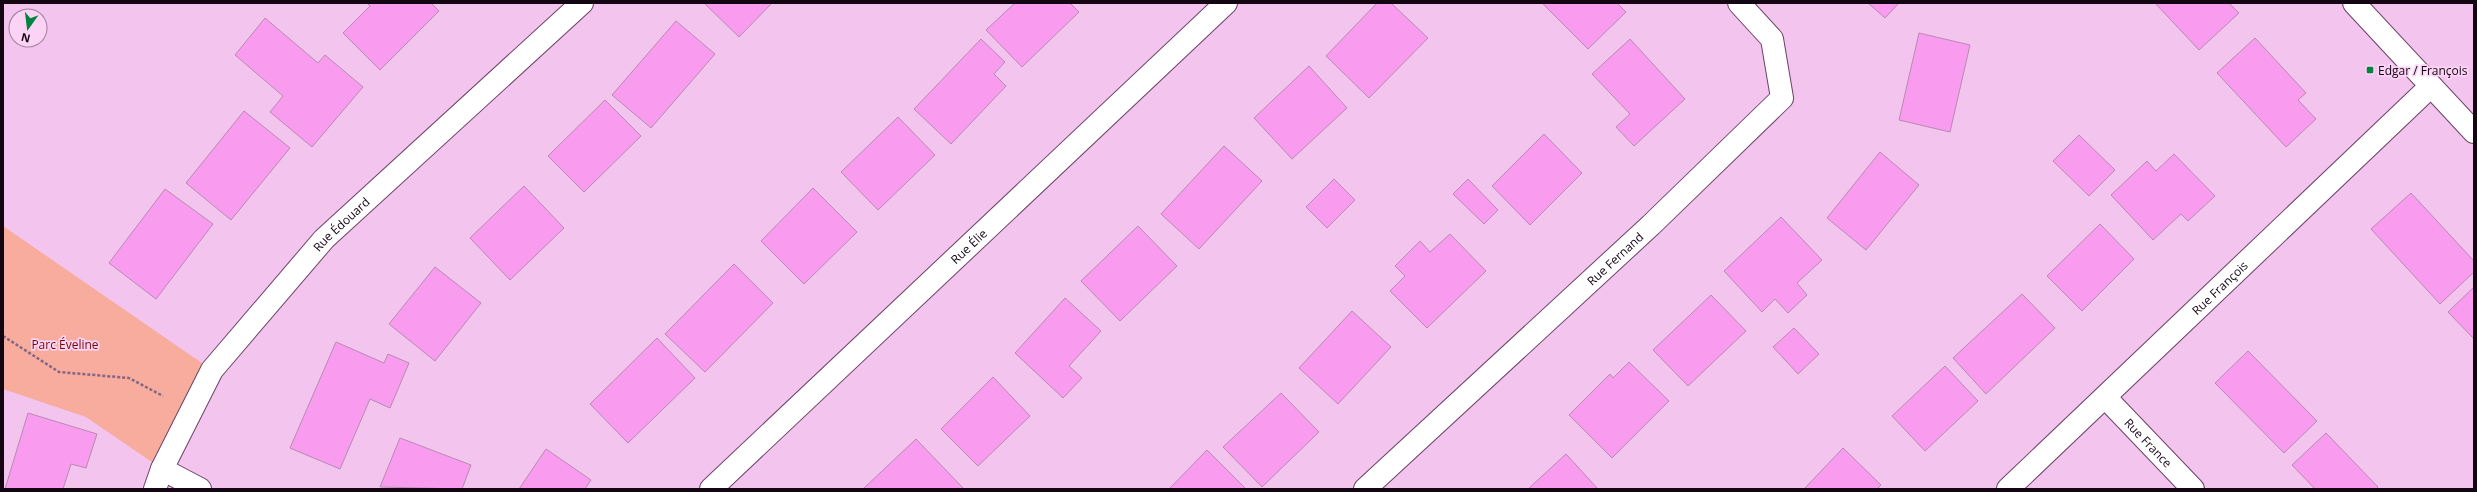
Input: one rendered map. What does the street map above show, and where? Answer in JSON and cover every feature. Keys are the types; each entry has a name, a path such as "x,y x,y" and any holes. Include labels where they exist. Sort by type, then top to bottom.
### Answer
{"street":[{"name":"Rue Édouard","path":"159,479 212,370 324,239 582,3"},
{"name":"Rue Élie","path":"711,489 1226,3"},
{"name":"Rue Fernand","path":"1365,489 1651,225 1782,98 1772,39 1739,3"},
{"path":"2354,3 2474,132"},
{"name":"Rue François","path":"2008,489 2431,86"},
{"name":"Rue France","path":"2104,397 2193,489"},
{"path":"159,479 200,489"}],"path":[{"path":"3,336 58,372 129,378 192,411"}],"green space":[{"name":"Parc Éveline","path":"3,226 212,370 162,469 86,417 3,389"}],"building":[{"path":"367,3 431,3 439,11 380,70 343,33 370,6"},
{"path":"704,3 772,3 739,37"},
{"path":"1015,3 1070,3 1079,12 1022,67 986,30"},
{"path":"1377,3 1391,3 1428,38 1369,98 1326,56"},
{"path":"1542,3 1617,3 1626,12 1588,49"},
{"path":"1868,3 1899,3 1885,18"},
{"path":"2155,3 2229,3 2239,13 2199,50"},
{"path":"265,18 318,63 325,55 363,87 312,147 270,112 283,96 235,55"},
{"path":"676,21 715,54 651,128 612,95"},
{"path":"1919,33 1970,45 1950,132 1899,120"},
{"path":"2255,38 2306,93 2298,100 2316,119 2286,147 2217,73"},
{"path":"981,39 1005,62 994,74 1006,86 951,144 914,109"},
{"path":"1630,39 1685,99 1634,146 1616,127 1630,114 1592,74"},
{"path":"1309,66 1347,108 1292,159 1254,118"},
{"path":"605,100 641,136 584,192 548,156"},
{"path":"244,111 290,148 231,220 186,183"},
{"path":"898,117 935,155 878,210 841,172"},
{"path":"1544,134 1582,173 1530,225 1492,186"},
{"path":"2079,135 2115,170 2089,196 2053,161"},
{"path":"1224,146 1262,181 1199,249 1161,214"},
{"path":"1880,152 1919,185 1866,250 1827,218"},
{"path":"2174,154 2215,196 2188,221 2181,214 2153,240 2111,195 2147,161 2156,171"},
{"path":"1334,179 1355,200 1327,228 1306,207"},
{"path":"1468,179 1498,210 1484,224 1453,194"},
{"path":"524,186 564,228 510,280 470,238"},
{"path":"813,188 857,232 804,284 761,241"},
{"path":"165,189 213,224 156,299 109,263"},
{"path":"2411,193 2474,261 2474,272 2440,304 2371,229"},
{"path":"1781,217 1822,260 1797,283 1807,295 1788,313 1775,299 1762,312 1724,271"},
{"path":"2100,224 2134,259 2082,311 2047,276"},
{"path":"1138,226 1177,266 1120,321 1081,281"},
{"path":"1450,234 1486,271 1427,328 1390,291 1405,276 1395,266 1420,241 1430,252"},
{"path":"734,264 773,303 705,372 665,334"},
{"path":"435,267 481,303 435,361 389,324"},
{"path":"2474,287 2474,339 2448,312"},
{"path":"2022,294 2055,328 1986,394 1953,358"},
{"path":"1711,295 1746,331 1688,386 1653,350"},
{"path":"1065,298 1101,331 1069,366 1082,378 1063,398 1015,353"},
{"path":"1352,311 1391,347 1338,404 1299,368"},
{"path":"1794,328 1819,354 1798,374 1773,347"},
{"path":"657,338 695,378 628,443 590,404"},
{"path":"336,342 384,363 388,354 409,363 390,408 370,399 340,469 290,448"},
{"path":"2248,351 2317,421 2284,453 2215,383"},
{"path":"1629,362 1669,401 1612,458 1569,415 1610,374 1613,378"},
{"path":"1945,366 1978,401 1925,451 1892,416"},
{"path":"993,377 1030,416 978,466 941,429"},
{"path":"1281,393 1319,432 1262,487 1223,447"},
{"path":"28,413 97,434 86,468 71,464 63,489 5,489"},
{"path":"2326,433 2378,487 2376,489 2315,489 2292,465"},
{"path":"400,438 471,465 462,489 380,487"},
{"path":"916,439 964,489 863,489"},
{"path":"1843,448 1881,485 1877,489 1804,489"},
{"path":"546,449 591,480 585,489 519,489"},
{"path":"1207,450 1246,489 1169,489"},
{"path":"1566,454 1598,489 1528,489"}],"place":[{"name":"Edgar / François","path":"2370,70"}]}
